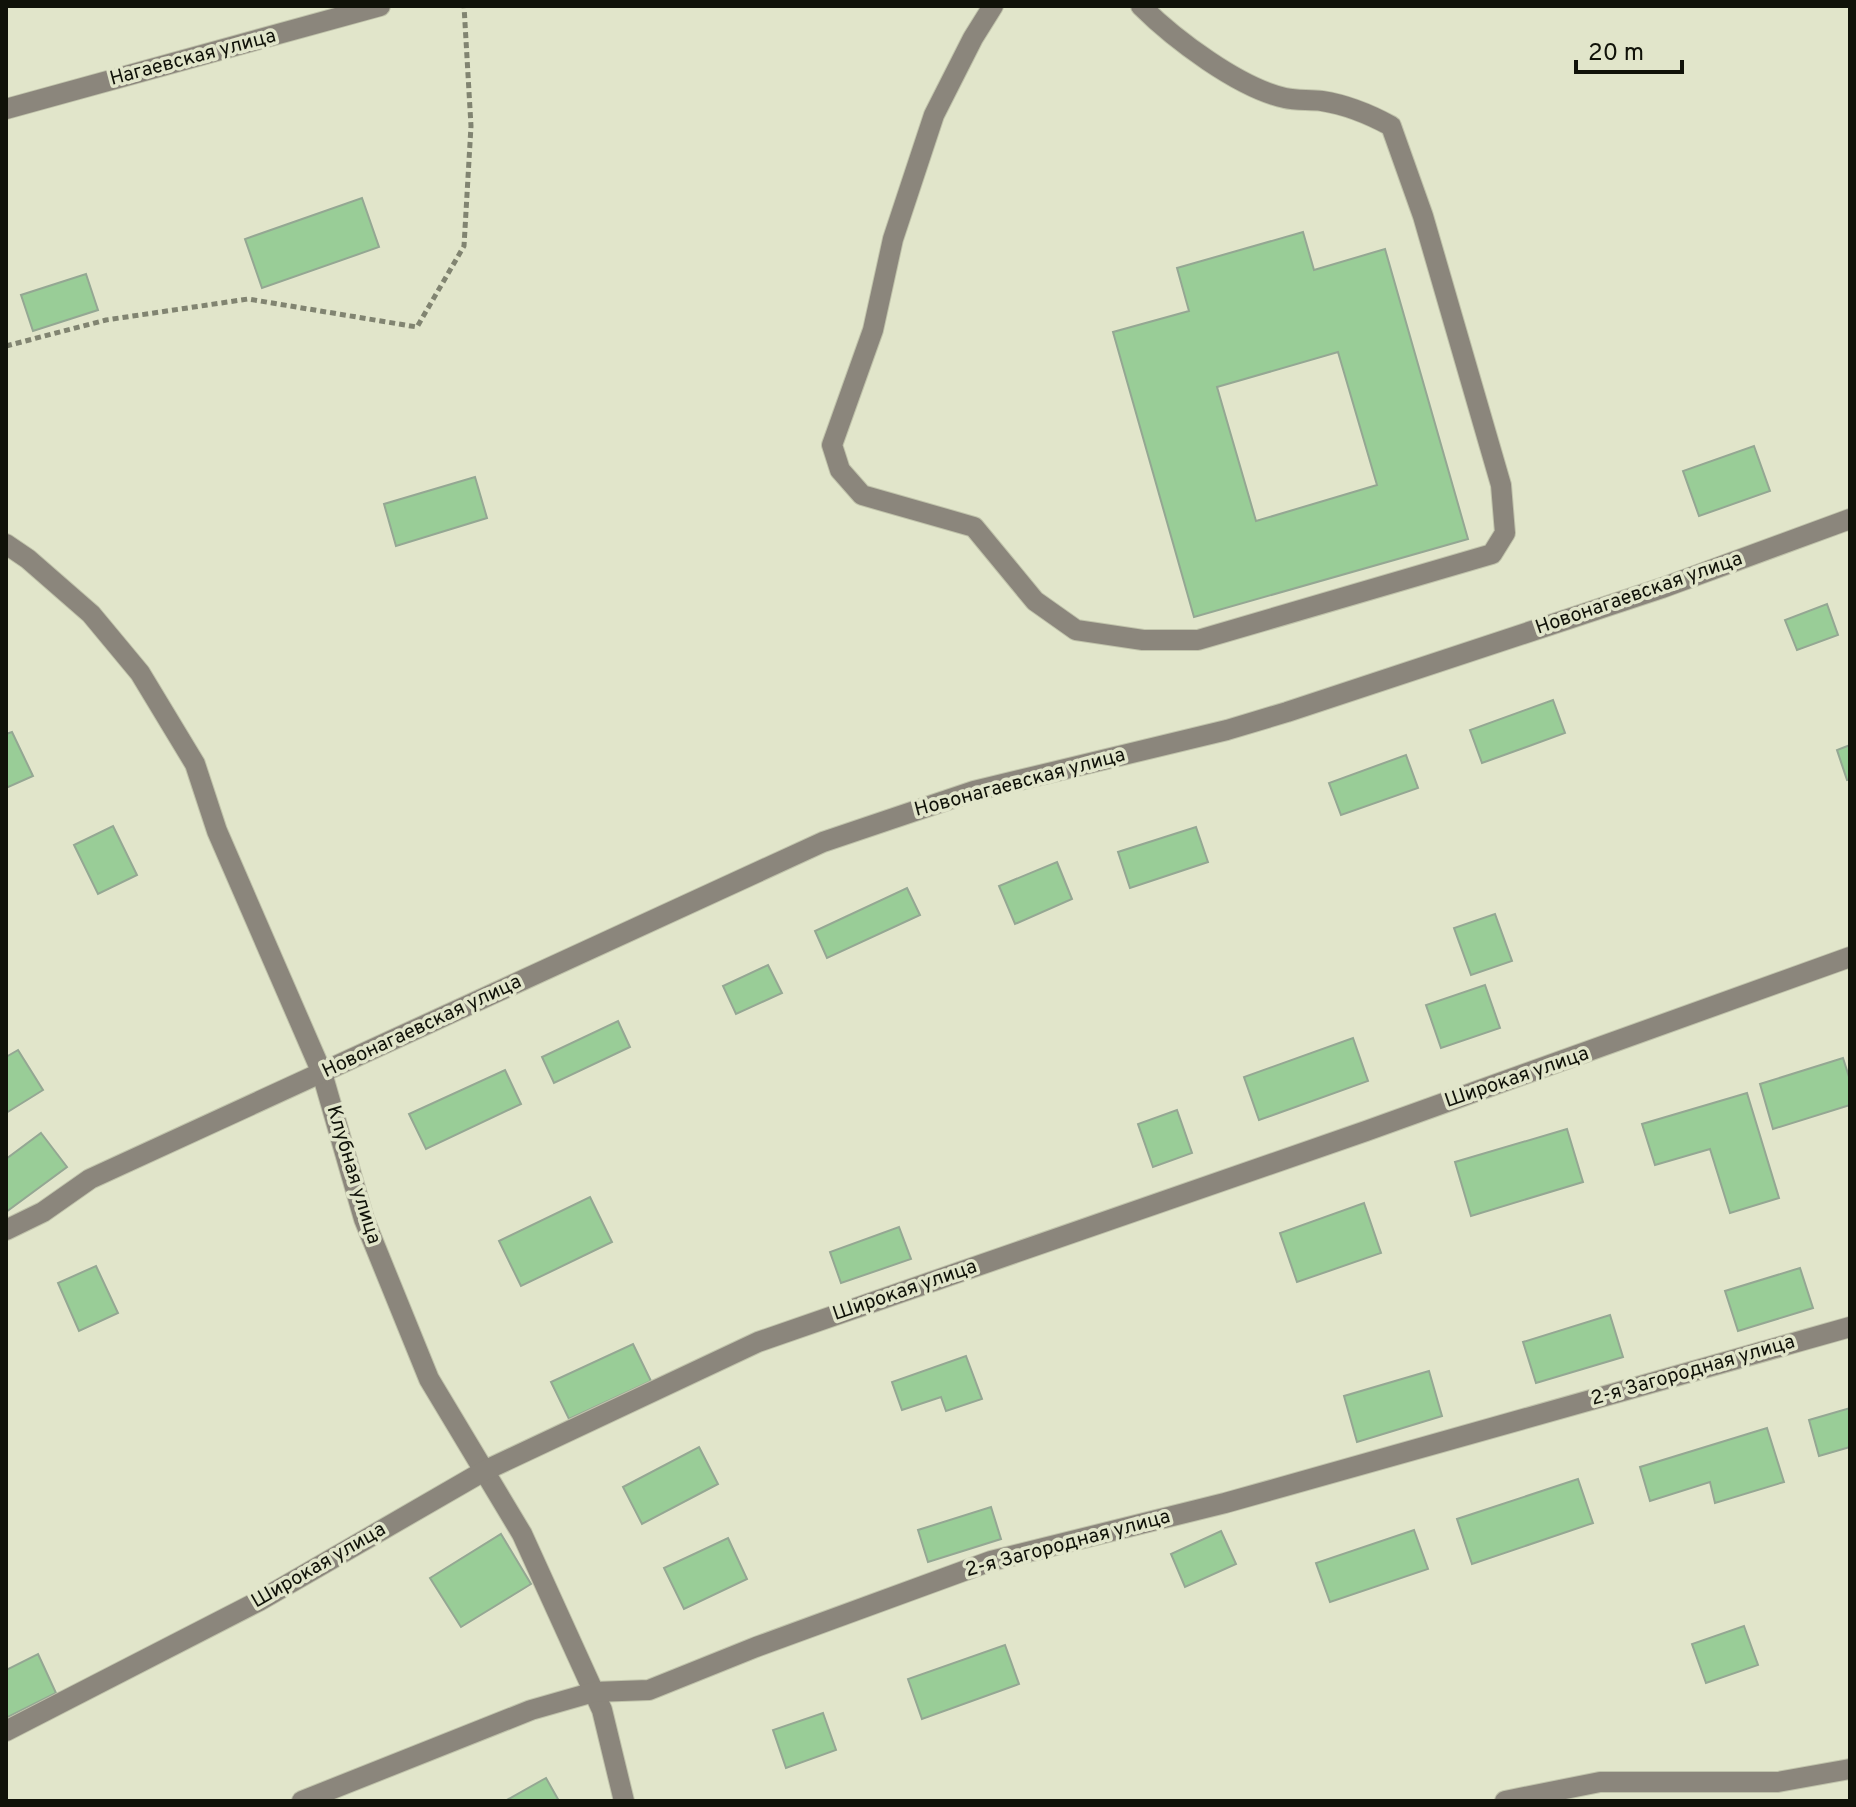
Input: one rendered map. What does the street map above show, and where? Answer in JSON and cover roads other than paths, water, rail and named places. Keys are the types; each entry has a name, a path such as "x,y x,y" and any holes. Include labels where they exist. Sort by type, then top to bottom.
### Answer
{"street":[{"name":"Нагаевская улица","path":"6,109 380,6"},
{"path":"993,6 934,115 893,239 873,330 832,445 840,470 862,495 974,527 1035,601 1076,630 1143,640 1198,640 1492,554 1505,533 1501,485 1423,216 1391,126 1360,110 1321,101 1285,98 1255,87 1169,34 1141,6"},
{"name":"Новонагаевская улица","path":"6,1230 43,1212 90,1179 836,837 974,791 1227,730 1287,712 1662,588 1850,519"},
{"name":"Клубная улица","path":"6,544 28,559 91,614 140,673 195,764 217,831 322,1073 364,1219 429,1379 522,1534 602,1710 624,1801"},
{"name":"Широкая улица","path":"6,1731 259,1601 484,1471 758,1342 1410,1116 1850,957"},
{"name":"2-я Загородная улица","path":"302,1801 531,1710 594,1692 649,1690 756,1647 991,1561 1225,1503 1850,1327"},
{"path":"1505,1801 1600,1782 1778,1782 1850,1769"}]}
